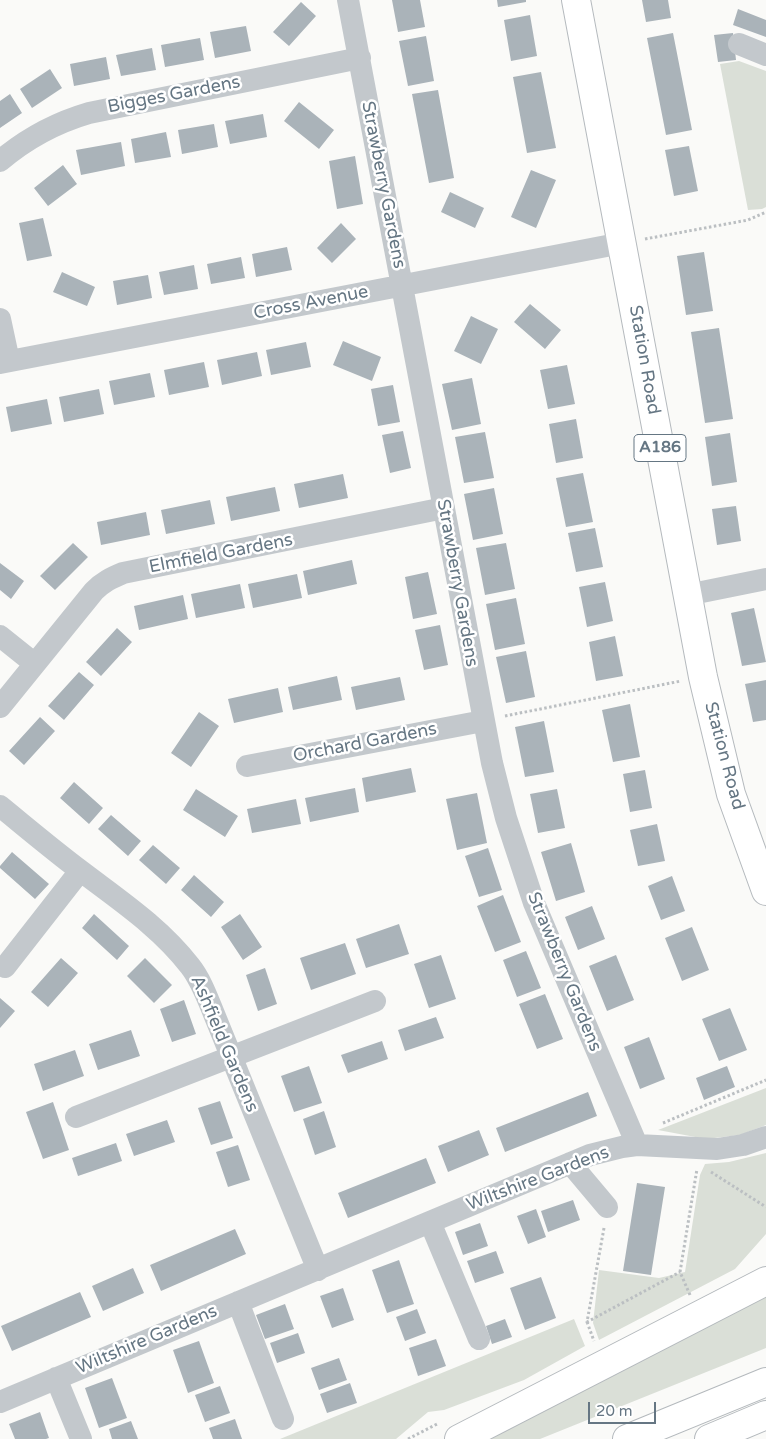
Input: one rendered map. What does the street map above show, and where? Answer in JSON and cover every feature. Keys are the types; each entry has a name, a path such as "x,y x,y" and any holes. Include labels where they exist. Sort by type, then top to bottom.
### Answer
{"main road":[{"name":"Station Road","path":"576,0 703,676 731,794 766,890"},
{"path":"459,1439 766,1281"},
{"path":"626,1439 766,1382"},
{"path":"709,1439 766,1415"}],"street":[{"name":"Strawberry Gardens","path":"348,0 483,721 506,818 534,903 636,1145"},
{"path":"739,44 766,55"},
{"name":"Bigges Gardens","path":"0,161 43,130 89,113 360,58"},
{"name":"Cross Avenue","path":"4,362 622,243"},
{"path":"0,319 4,362"},
{"name":"Elmfield Gardens","path":"0,707 100,584 112,577 123,573 444,508"},
{"path":"687,595 766,579"},
{"path":"0,636 35,664"},
{"name":"Orchard Gardens","path":"247,766 483,721"},
{"name":"Ashfield Gardens","path":"0,806 148,923 191,967 202,984 318,1270"},
{"path":"5,967 80,871"},
{"path":"76,1117 375,1001"},
{"name":"Wiltshire Gardens","path":"0,1402 570,1163 606,1150 636,1145 696,1156 766,1137"},
{"path":"570,1163 607,1208"},
{"path":"430,1222 479,1339"},
{"name":"Wiltshire Gardens","path":"238,1302 283,1419"},
{"name":"Wiltshire Gardens","path":"56,1378 81,1439"}],"path":[{"path":"622,243 748,220 766,212"},
{"path":"483,721 703,676"},
{"path":"636,1145 660,1124 766,1080"},
{"path":"692,1301 680,1272 696,1156 766,1207"},
{"path":"598,1349 587,1322 607,1208"},
{"path":"587,1322 680,1272"}],"shaded area":[{"path":"739,61 766,71 766,207 762,209 748,210 720,64"},
{"path":"766,1088 766,1125 740,1135 706,1139 658,1130"},
{"path":"766,1153 766,1234 735,1269 599,1340 593,1323 599,1270 659,1278 685,1272 700,1175 705,1164 729,1162"},
{"path":"766,1292 766,1348 540,1439 491,1439"},
{"path":"574,1319 585,1346 524,1380 444,1410 428,1412 396,1439 280,1439"}],"building":[{"path":"392,0 420,0 425,27 398,32"},
{"path":"497,0 526,0 526,2 498,7"},
{"path":"642,0 668,0 671,18 646,22"},
{"path":"301,2 316,16 289,46 273,32"},
{"path":"738,9 766,20 766,37 733,25"},
{"path":"530,15 537,56 511,61 504,20"},
{"path":"246,26 251,51 215,58 210,32"},
{"path":"673,33 692,130 666,135 647,38"},
{"path":"733,33 736,60 718,62 714,35"},
{"path":"426,36 434,81 408,86 399,41"},
{"path":"200,38 204,60 165,67 161,45"},
{"path":"152,48 156,70 121,76 116,55"},
{"path":"106,57 110,79 74,86 70,64"},
{"path":"50,69 62,88 32,108 20,89"},
{"path":"541,72 556,148 527,153 513,77"},
{"path":"438,90 454,178 429,183 412,94"},
{"path":"10,94 22,113 0,128 0,101"},
{"path":"299,102 334,130 319,149 284,121"},
{"path":"263,114 267,137 230,144 225,121"},
{"path":"214,124 218,147 182,154 178,130"},
{"path":"166,132 171,157 135,163 131,139"},
{"path":"121,142 125,166 81,175 76,150"},
{"path":"689,146 698,191 674,196 665,150"},
{"path":"355,156 363,204 337,209 329,161"},
{"path":"63,165 77,184 48,206 34,188"},
{"path":"531,170 556,180 536,228 511,217"},
{"path":"450,192 484,208 475,228 441,212"},
{"path":"43,218 52,256 27,261 19,223"},
{"path":"341,223 356,239 332,263 317,248"},
{"path":"287,247 292,270 256,277 252,254"},
{"path":"704,252 713,311 686,315 677,256"},
{"path":"241,257 245,278 211,284 207,264"},
{"path":"194,265 198,289 164,295 159,272"},
{"path":"62,272 95,287 87,306 53,292"},
{"path":"148,275 152,298 117,305 113,281"},
{"path":"530,304 561,330 545,349 514,322"},
{"path":"471,316 498,329 481,364 454,351"},
{"path":"719,328 733,419 705,423 691,332"},
{"path":"343,341 381,357 372,381 333,365"},
{"path":"306,342 311,367 271,375 266,350"},
{"path":"257,352 262,376 222,385 217,360"},
{"path":"204,362 209,387 169,395 164,370"},
{"path":"567,365 575,404 548,409 540,370"},
{"path":"150,373 155,397 114,405 109,381"},
{"path":"472,378 481,424 452,430 442,384"},
{"path":"393,385 400,422 378,426 371,389"},
{"path":"99,389 104,414 64,422 59,397"},
{"path":"47,399 52,424 11,432 6,407"},
{"path":"576,419 583,458 556,463 549,424"},
{"path":"403,431 411,468 390,473 382,435"},
{"path":"485,432 494,478 464,483 455,437"},
{"path":"730,433 737,482 712,486 705,437"},
{"path":"583,473 593,522 566,527 556,478"},
{"path":"343,474 348,498 299,508 294,484"},
{"path":"275,487 280,511 231,521 226,497"},
{"path":"494,488 503,534 473,540 464,494"},
{"path":"210,500 215,524 166,534 161,510"},
{"path":"736,506 741,541 717,545 712,509"},
{"path":"146,512 150,535 101,545 97,522"},
{"path":"595,528 603,567 576,572 568,533"},
{"path":"73,543 88,557 55,590 40,576"},
{"path":"506,543 515,589 485,595 476,548"},
{"path":"352,560 357,584 308,595 303,571"},
{"path":"0,563 24,581 11,599 0,590"},
{"path":"428,572 437,614 413,619 405,577"},
{"path":"297,574 302,598 253,608 248,584"},
{"path":"605,582 613,621 587,627 579,587"},
{"path":"240,584 245,608 196,618 191,594"},
{"path":"183,595 188,619 139,630 134,606"},
{"path":"516,598 525,644 495,650 486,604"},
{"path":"754,608 766,662 742,666 731,613"},
{"path":"440,625 448,665 424,670 415,630"},
{"path":"117,628 132,642 101,676 86,662"},
{"path":"615,636 623,676 596,681 589,642"},
{"path":"526,651 535,697 506,703 496,657"},
{"path":"79,672 94,685 64,720 48,706"},
{"path":"337,676 342,700 293,710 288,687"},
{"path":"400,677 405,700 356,710 351,687"},
{"path":"766,680 766,720 753,722 745,684"},
{"path":"278,688 283,712 234,723 228,699"},
{"path":"630,704 640,757 613,762 602,710"},
{"path":"199,712 219,726 191,767 171,753"},
{"path":"40,717 55,731 24,765 9,751"},
{"path":"544,721 554,772 525,777 515,727"},
{"path":"411,768 416,792 366,802 362,778"},
{"path":"645,770 652,808 630,812 623,774"},
{"path":"74,782 103,808 89,824 60,798"},
{"path":"355,788 359,812 310,822 305,798"},
{"path":"196,789 238,816 225,837 183,810"},
{"path":"557,789 565,828 538,833 530,794"},
{"path":"477,793 487,843 457,850 446,799"},
{"path":"296,799 301,824 252,833 247,809"},
{"path":"111,815 141,841 128,856 98,829"},
{"path":"657,824 665,861 638,866 630,830"},
{"path":"571,843 585,892 556,901 541,852"},
{"path":"153,845 180,868 166,884 139,860"},
{"path":"488,848 502,890 479,897 465,856"},
{"path":"12,852 49,884 35,899 0,868"},
{"path":"194,875 224,902 211,917 181,890"},
{"path":"672,876 685,911 661,920 648,886"},
{"path":"503,895 521,942 495,952 477,906"},
{"path":"592,906 605,939 578,950 565,917"},
{"path":"94,914 129,946 117,960 82,928"},
{"path":"240,914 262,947 243,960 221,927"},
{"path":"399,924 409,954 366,968 356,939"},
{"path":"692,927 709,970 682,981 665,938"},
{"path":"345,943 356,974 311,990 300,958"},
{"path":"526,951 541,988 517,997 503,960"},
{"path":"441,955 456,999 429,1008 414,964"},
{"path":"616,955 634,1000 607,1011 589,966"},
{"path":"61,958 78,973 48,1007 31,992"},
{"path":"145,958 172,985 154,1003 127,976"},
{"path":"265,968 277,1004 258,1011 246,975"},
{"path":"545,994 563,1039 537,1049 519,1004"},
{"path":"0,998 15,1011 0,1028"},
{"path":"184,1000 196,1034 172,1042 160,1009"},
{"path":"730,1008 747,1050 719,1061 702,1019"},
{"path":"436,1017 444,1038 405,1051 398,1030"},
{"path":"131,1030 140,1056 98,1070 89,1044"},
{"path":"649,1037 665,1079 640,1089 624,1047"},
{"path":"382,1041 388,1059 348,1073 341,1055"},
{"path":"75,1050 84,1076 43,1091 34,1064"},
{"path":"309,1066 322,1103 294,1112 281,1076"},
{"path":"727,1066 735,1087 704,1100 696,1078"},
{"path":"588,1092 597,1116 505,1152 496,1128"},
{"path":"220,1101 233,1138 211,1145 198,1108"},
{"path":"53,1102 69,1150 43,1159 26,1112"},
{"path":"324,1111 336,1147 315,1155 303,1119"},
{"path":"167,1120 175,1142 134,1156 126,1134"},
{"path":"479,1130 489,1155 448,1172 438,1146"},
{"path":"116,1143 122,1161 78,1176 72,1158"},
{"path":"238,1145 250,1180 228,1187 216,1152"},
{"path":"426,1158 436,1183 348,1218 338,1193"},
{"path":"637,1183 665,1187 651,1275 623,1271"},
{"path":"573,1200 580,1220 548,1232 541,1211"},
{"path":"536,1209 546,1237 528,1244 517,1216"},
{"path":"480,1223 488,1246 463,1255 455,1232"},
{"path":"235,1229 246,1254 161,1291 150,1265"},
{"path":"496,1251 504,1273 475,1283 467,1261"},
{"path":"399,1260 414,1304 387,1313 372,1270"},
{"path":"133,1268 144,1293 103,1311 92,1286"},
{"path":"541,1277 556,1318 525,1330 510,1288"},
{"path":"343,1288 354,1320 332,1328 320,1296"},
{"path":"80,1292 91,1317 12,1351 1,1326"},
{"path":"285,1304 294,1329 265,1339 256,1315"},
{"path":"417,1309 426,1333 405,1341 396,1317"},
{"path":"505,1319 512,1337 492,1344 486,1326"},
{"path":"298,1333 305,1353 277,1363 270,1343"},
{"path":"436,1339 446,1366 418,1376 409,1348"},
{"path":"199,1341 214,1383 188,1393 173,1350"},
{"path":"339,1358 347,1380 319,1390 311,1368"},
{"path":"112,1378 127,1418 99,1428 85,1388"},
{"path":"350,1383 357,1403 327,1413 320,1394"},
{"path":"220,1386 230,1413 205,1422 195,1395"},
{"path":"40,1412 49,1438 15,1439 9,1424"},
{"path":"235,1419 242,1439 213,1439 209,1428"},
{"path":"131,1421 138,1439 112,1439 109,1429"}]}
